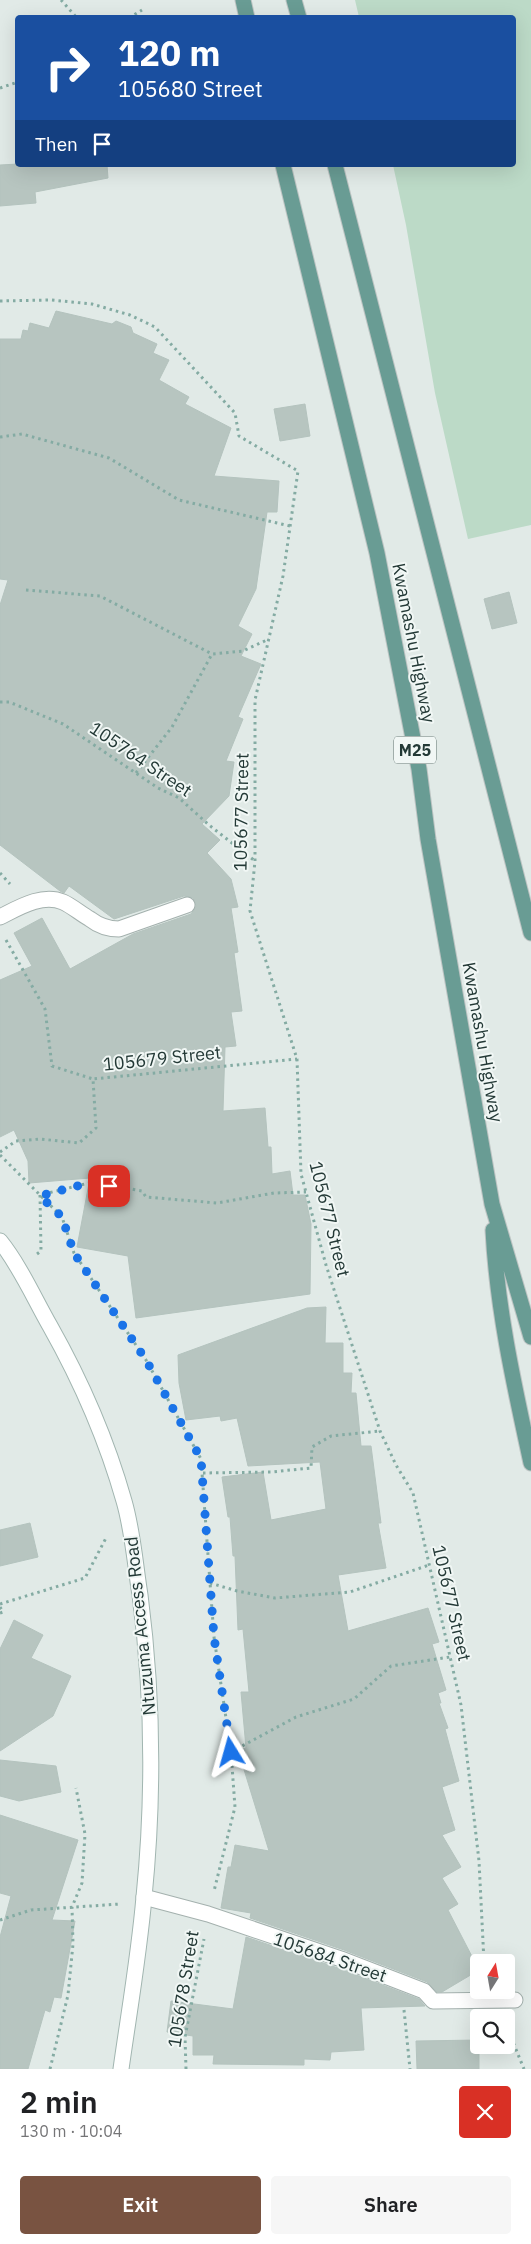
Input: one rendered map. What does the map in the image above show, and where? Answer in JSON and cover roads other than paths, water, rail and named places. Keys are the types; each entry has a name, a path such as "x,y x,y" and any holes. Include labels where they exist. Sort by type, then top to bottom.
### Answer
{"main road":[{"path":"243,0 246,15"},
{"path":"294,0 297,15"},
{"name":"Kwamashu Highway","path":"283,167 377,553 419,768 428,839 492,1204 531,1337"},
{"name":"Kwamashu Highway","path":"336,167 531,933"},
{"path":"492,1204 496,1280 500,1311 531,1463"}],"street":[{"path":"0,918 29,903 54,900 63,902 97,924 113,929 187,905"},
{"name":"Ntuzuma Access Road","path":"0,1241 17,1266 63,1349 90,1407 124,1502 132,1538 145,1636 151,1704 150,1780 144,1897 121,2069"},
{"name":"105684 Street","path":"144,1897 208,1914 401,1981 424,1991 433,2001 515,2000"}]}
